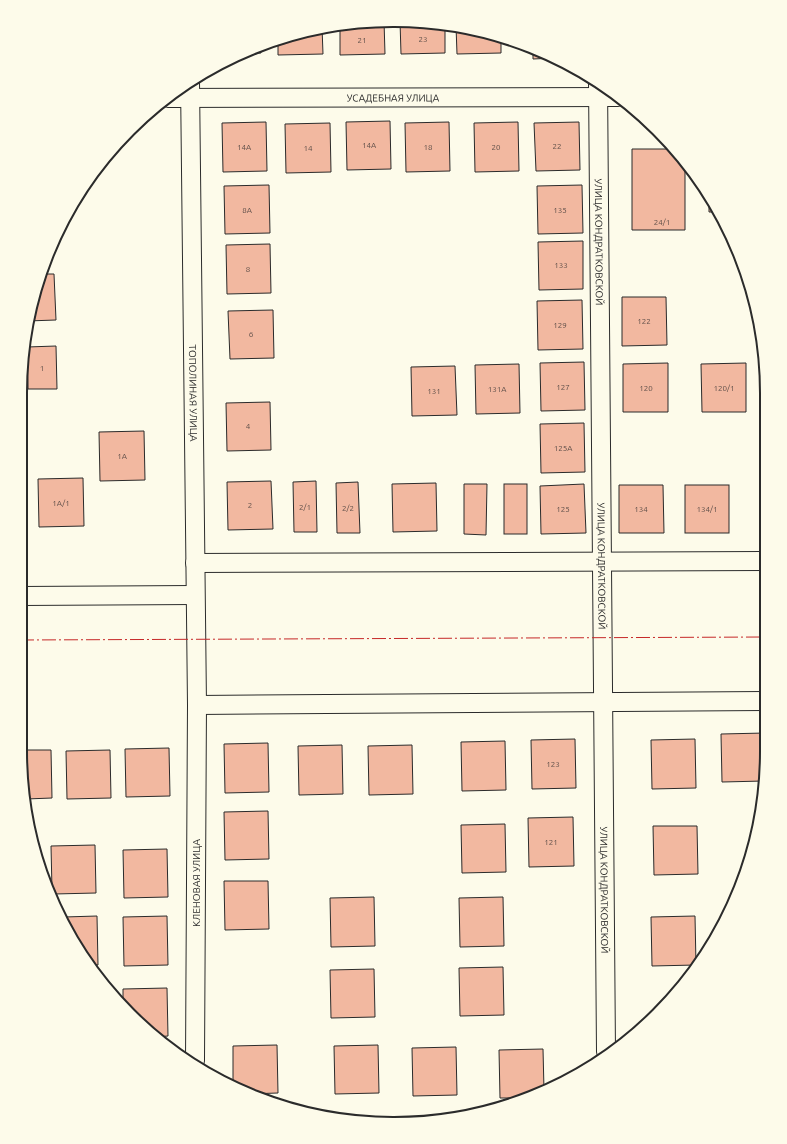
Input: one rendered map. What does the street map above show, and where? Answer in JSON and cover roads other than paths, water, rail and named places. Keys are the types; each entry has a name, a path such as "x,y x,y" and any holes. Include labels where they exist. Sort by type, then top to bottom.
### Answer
{"street":[{"name":"УСАДЕБНАЯ УЛИЦА","path":"190,89 597,89"},
{"name":"ТОПОЛИНАЯ УЛИЦА","path":"190,89 197,705"},
{"name":"УЛИЦА КОНДРАТКОВСКОЙ","path":"598,90 606,1049"},
{"path":"195,562 602,560 760,561"},
{"path":"27,596 195,596"},
{"path":"197,705 760,701"},
{"name":"КЛЕНОВАЯ УЛИЦА","path":"195,1058 197,705"}]}
